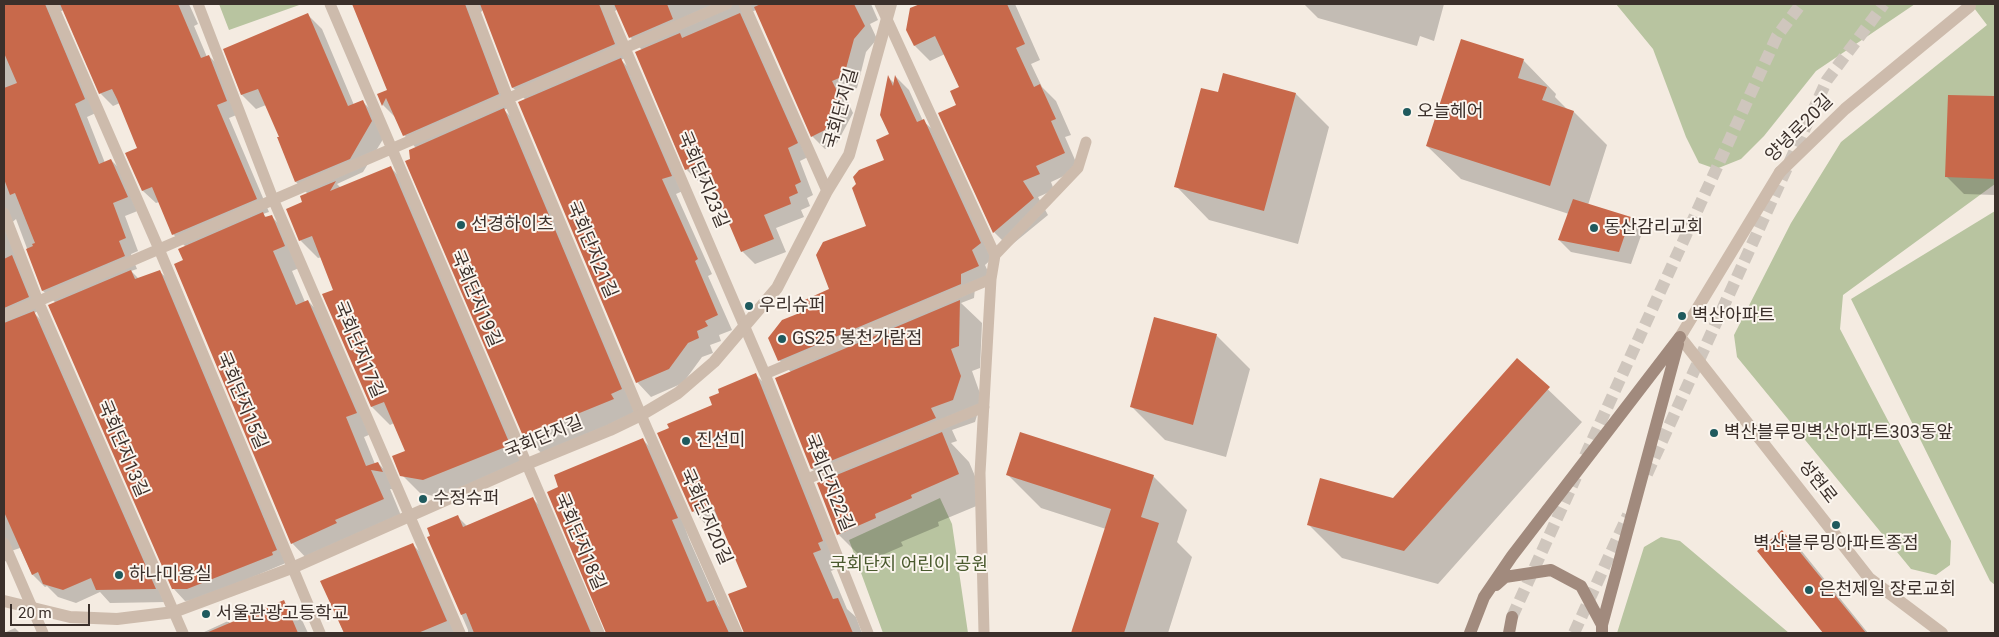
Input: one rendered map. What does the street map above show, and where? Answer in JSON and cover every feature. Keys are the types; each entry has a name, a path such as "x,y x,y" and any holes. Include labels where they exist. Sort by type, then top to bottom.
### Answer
{"main road":[{"path":"1470,633 1484,597 1512,556 1680,337"},
{"path":"1602,629 1680,337"},
{"path":"1484,597 1505,577 1551,570 1581,586 1602,629"},
{"path":"1509,633 1512,617"}],"street":[{"name":"국회단지길","path":"4,601 70,617 117,618 174,612 292,568 641,415 678,393 714,362 777,288 827,191 848,155 891,4"},
{"name":"양녕로20길","path":"1680,337 1780,172 1845,108 1970,6"},
{"name":"성현로","path":"1680,337 1869,578 1942,633"}],"lane":[{"name":"국회단지15길","path":"52,4 159,249 320,633"},
{"name":"국회단지17길","path":"198,4 273,200 460,633"},
{"name":"국회단지19길","path":"330,4 527,464"},
{"name":"국회단지21길","path":"472,4 508,98 641,415"},
{"name":"국회단지23길","path":"606,4 745,326"},
{"path":"4,316 727,4"},
{"path":"744,4 827,191"},
{"path":"880,4 995,255 991,279 980,473 984,633"},
{"path":"995,255 1078,168 1086,142"},
{"name":"국회단지13길","path":"4,213 38,301 183,633"},
{"path":"765,374 991,279"},
{"name":"국회단지22길","path":"745,326 868,633"},
{"path":"807,479 984,407"},
{"name":"국회단지20길","path":"641,415 737,633"},
{"name":"국회단지18길","path":"527,464 599,633"},
{"path":"4,543 43,633"}],"green space":[{"path":"219,4 302,4 229,30"},
{"path":"1616,4 1915,4 1816,71 1764,136 1741,159 1716,169 1699,163 1686,137 1653,49"},
{"path":"1971,4 1995,4 1995,184 1843,295 1840,329 1951,541 1950,565 1936,575 1911,569 1737,357 1734,335 1791,223 1841,142 1987,25"},
{"path":"1995,211 1995,585 1990,581 1851,299"},
{"name":"국회단지 어린이 공원","path":"940,498 952,524 968,633 883,633 849,540"},
{"path":"1661,537 1680,541 1789,633 1617,633 1644,547"}],"building":[{"path":"4,4 45,4 85,99 75,104 99,164 111,159 128,197 113,203 126,238 119,241 125,256 42,291 26,249 35,243 15,193 10,195 4,179 4,88 17,83 4,53"},
{"path":"60,4 178,4 201,58 209,55 227,101 217,105 257,199 172,235 152,187 142,191 125,153 137,148 117,99 112,89 99,94"},
{"path":"352,4 465,4 499,94 403,136 386,98 382,106 377,94 387,90"},
{"path":"480,4 599,4 615,44 512,88"},
{"path":"614,4 667,4 673,19 629,38"},
{"path":"761,4 854,4 865,26 854,39 844,76 832,81 841,99 825,130 811,137 754,7"},
{"path":"920,4 1007,4 1025,44 1016,48 1034,87 1040,84 1056,119 1051,121 1065,153 1036,166 1040,174 1023,181 1034,198 993,233 938,113 956,105 950,91 959,87 935,36 914,46 906,30 910,8"},
{"path":"308,13 348,106 363,100 372,121 350,159 295,182 277,137 279,137 258,89 241,95 223,49"},
{"path":"740,13 798,143 788,148 801,182 795,185 798,193 789,197 791,204 764,215 774,239 741,252 703,163 685,170 635,52 680,33 682,38"},
{"path":"1461,39 1524,59 1518,78 1547,87 1542,100 1574,111 1550,186 1426,146"},
{"path":"621,58 672,176 662,179 698,259 695,261 718,315 705,321 708,326 697,331 699,338 688,343 669,369 636,383 518,102"},
{"path":"1223,73 1296,93 1264,211 1174,187 1201,88 1218,92"},
{"path":"888,75 893,86 895,75 917,122 924,119 981,243 972,250 979,266 961,274 961,284 778,361 768,338 782,320 802,312 798,303 829,289 816,255 823,242 866,226 852,188 856,184 853,177 859,170 884,160 876,140 889,134 880,115"},
{"path":"1948,95 1995,96 1995,179 1945,177"},
{"path":"504,108 622,389 611,394 614,399 523,436 405,161 410,159 409,150"},
{"path":"391,166 509,442 507,443 508,446 423,480 400,476 392,456 405,451 384,402 371,407 322,294 333,290 312,236 299,241 286,209 302,202 300,196 336,181 330,191"},
{"name":"동산감리교회","path":"1573,199 1631,217 1619,252 1558,240"},
{"path":"263,212 265,217 272,215 285,246 273,251 296,305 308,300 357,413 346,417 366,466 378,462 383,472 371,470 384,499 335,520 337,523 291,544 174,264 183,260 178,249"},
{"path":"12,255 29,297 4,308 4,259"},
{"path":"131,270 135,279 160,270 277,550 272,552 273,555 187,589 172,589 48,305"},
{"path":"960,300 959,346 951,349 961,376 953,400 931,408 936,418 811,469 775,378"},
{"path":"34,311 156,589 96,590 91,578 63,590 43,584 38,572 32,575 4,512 4,323"},
{"path":"1154,317 1217,334 1193,425 1130,407"},
{"path":"1517,358 1550,387 1404,551 1307,525 1320,478 1393,498"},
{"path":"756,373 823,541 818,543 821,550 813,553 833,599 838,598 853,633 744,633 728,594 747,587 712,504 692,512 657,433 669,428 667,424 712,405 709,397 719,393 718,389"},
{"path":"942,432 959,474 911,495 912,498 875,514 876,518 837,535 817,483"},
{"path":"1020,432 1154,475 1141,517 1159,523 1124,633 1071,633 1111,509 1006,475"},
{"path":"643,438 678,518 672,520 707,602 714,600 729,633 606,633 547,492 558,487 554,475"},
{"path":"533,497 591,633 474,633 466,613 461,615 427,537 430,536 427,528 458,515 463,527"},
{"name":"은천제일 장로교회","path":"1782,530 1866,633 1823,633 1757,551"},
{"path":"413,543 447,621 418,633 344,633 320,581"},
{"path":"284,600 298,633 206,633"}],"tunnel":[{"path":"1585,456 1777,36 1801,4"},
{"path":"1647,474 1827,80 1884,4"},
{"path":"1512,617 1576,477"},
{"path":"1574,633 1628,515"}],"place":[{"name":"오늘헤어","path":"1407,112"},
{"name":"선경하이츠","path":"461,225"},
{"name":"동산감리교회","path":"1594,228"},
{"name":"우리슈퍼","path":"749,306"},
{"name":"벽산아파트","path":"1682,316"},
{"name":"GS25 봉천가람점","path":"782,339"},
{"name":"벽산블루밍벽산아파트303동앞","path":"1714,433"},
{"name":"진선미","path":"686,441"},
{"name":"수정슈퍼","path":"423,499"},
{"name":"벽산블루밍아파트종점","path":"1836,525"},
{"name":"하나미용실","path":"119,575"},
{"name":"은천제일 장로교회","path":"1809,590"},
{"name":"서울관광고등학교","path":"206,614"}]}
